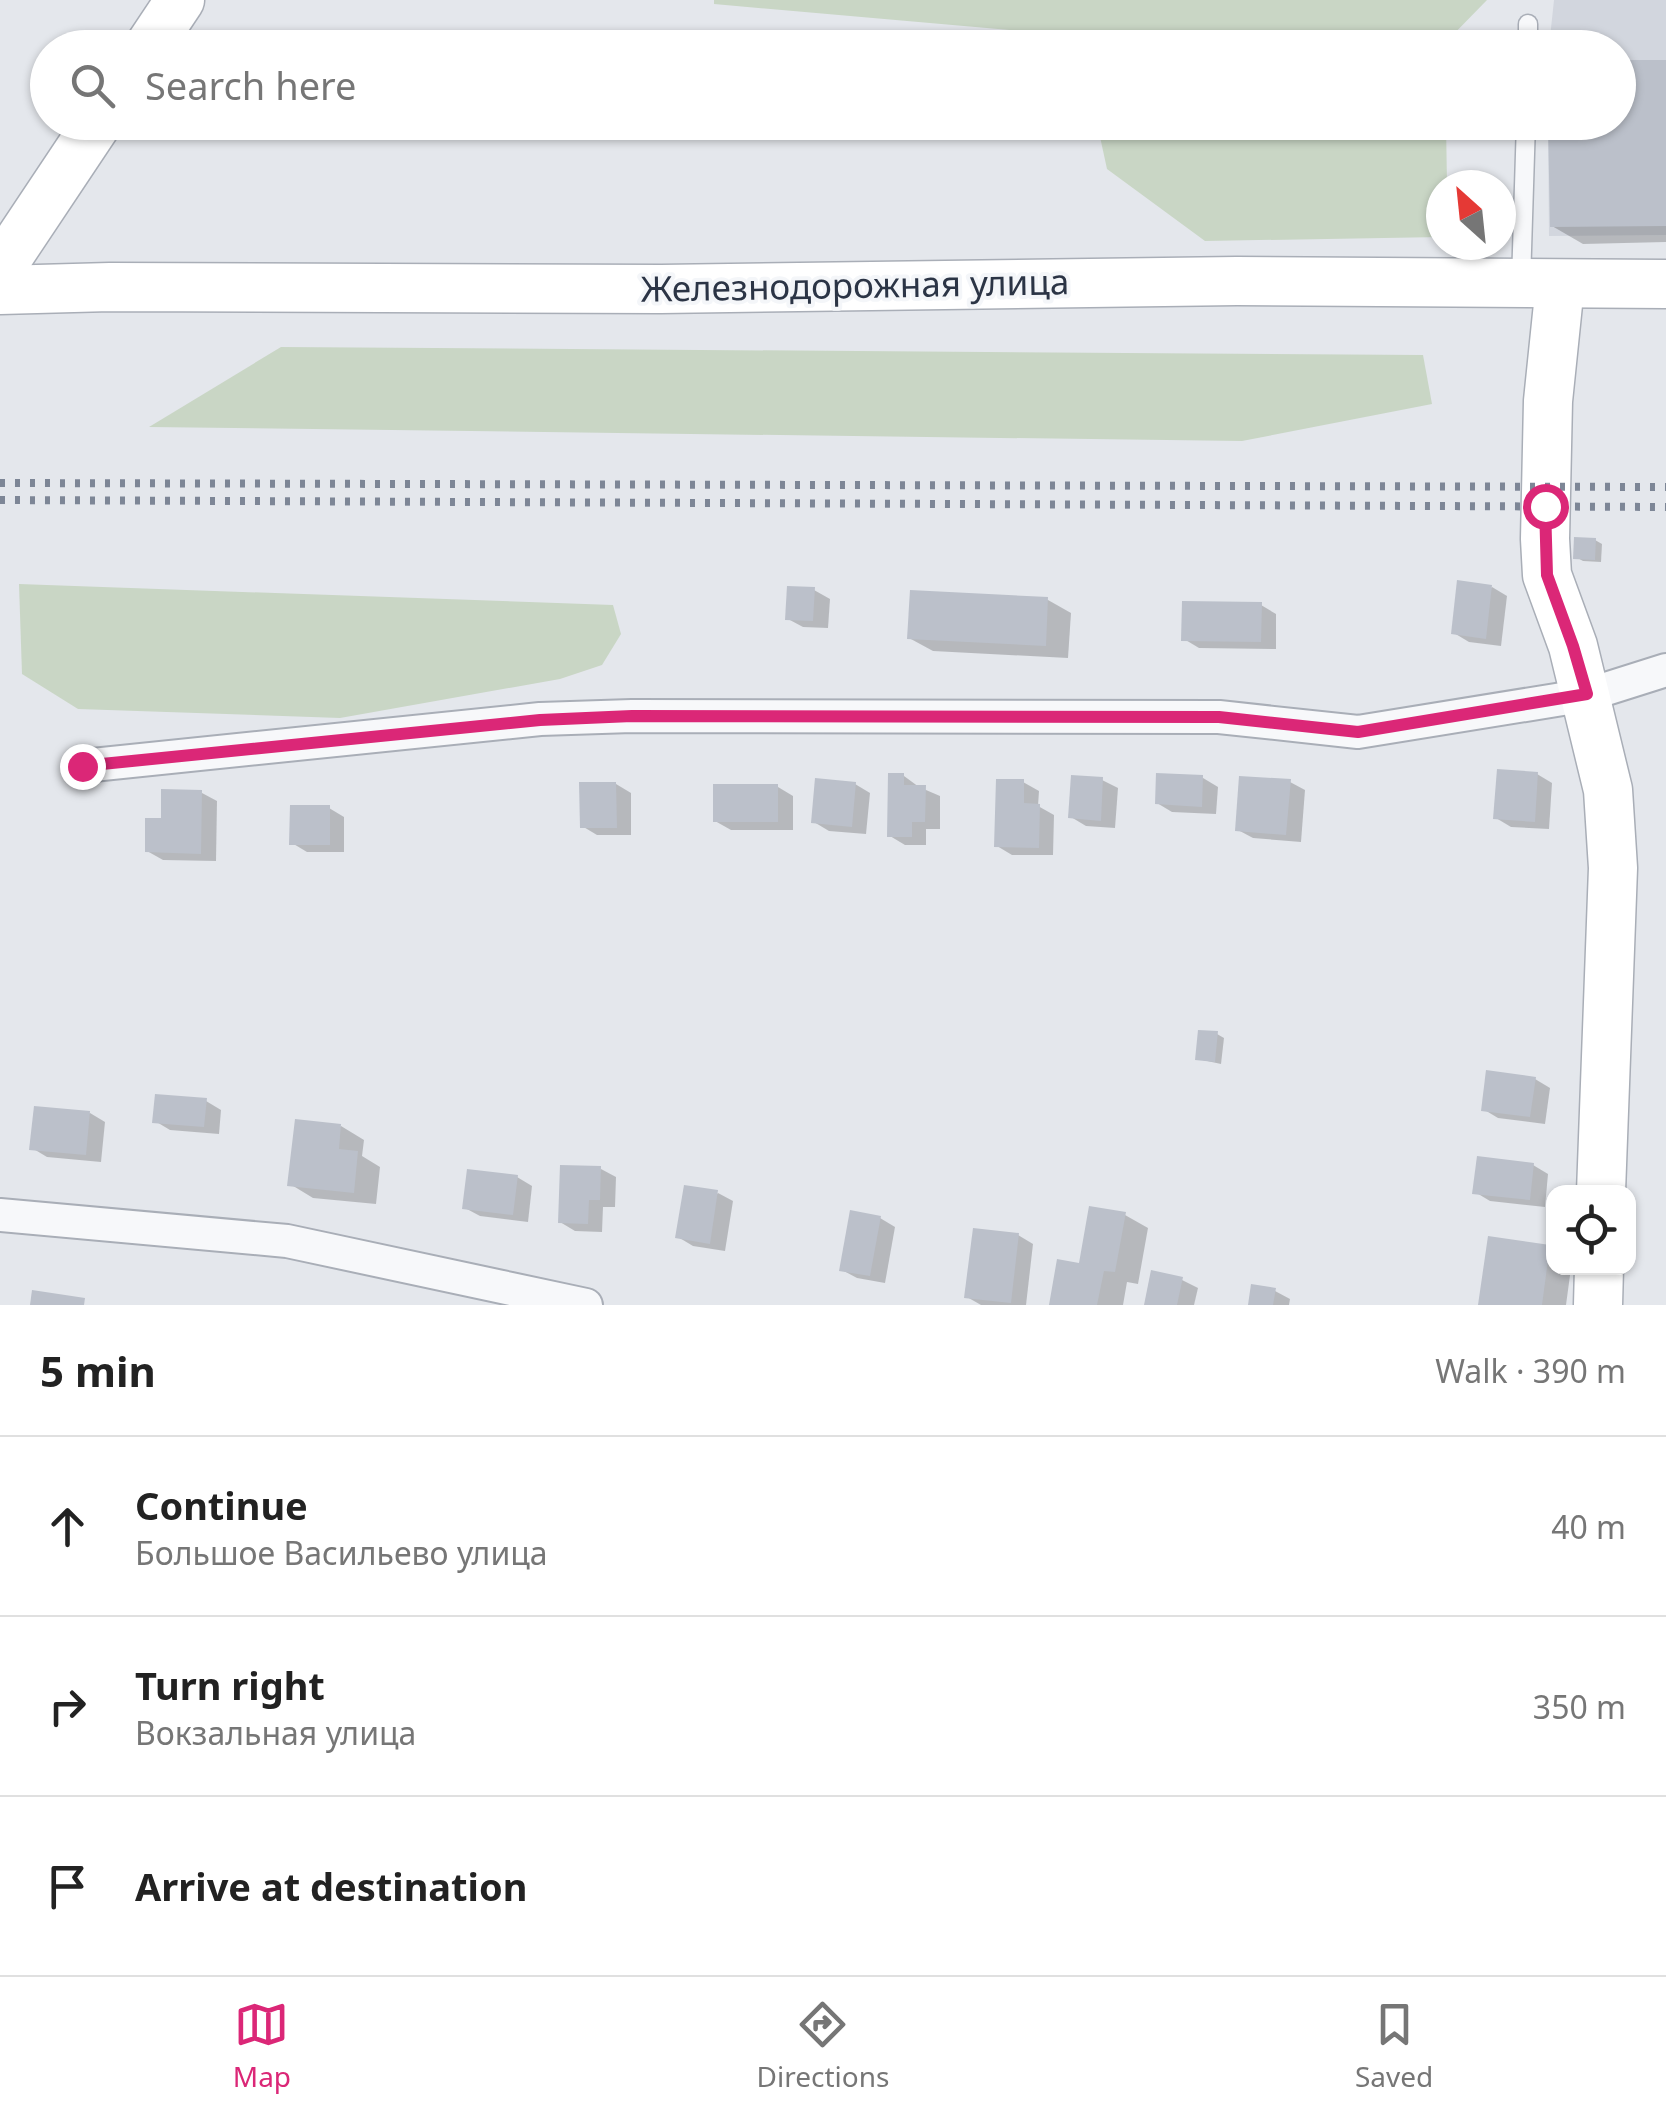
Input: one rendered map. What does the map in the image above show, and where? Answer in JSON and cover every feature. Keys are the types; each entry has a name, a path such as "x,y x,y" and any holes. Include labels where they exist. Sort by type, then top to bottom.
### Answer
{"main road":[{"path":"160,30 180,0"},
{"path":"0,269 86,140"},
{"name":"Железнодорожная улица","path":"14,287 680,289 1237,281 1666,284"},
{"path":"1541,285 1548,401 1547,575 1587,694 1608,790 1614,868 1602,1185"},
{"path":"1598,1305 1599,1275"}],"street":[{"path":"82,766 540,720 632,716 1219,717 1358,732 1587,694 1666,670"},
{"path":"0,1215 287,1242 586,1305"}],"lane":[{"path":"1528,24 1528,30"},
{"path":"1528,140 1541,285"}],"shaded area":[{"path":"1554,0 1666,0 1666,235 1549,236 1548,140 1636,140 1636,30 1551,30"}],"green space":[{"path":"714,0 1487,0 1458,30 1009,30 714,4"},
{"path":"1101,140 1446,140 1447,170 1426,170 1426,237 1205,241 1107,169"},
{"path":"281,347 1423,355 1432,404 1242,441 149,427"},
{"path":"19,584 613,605 621,634 602,665 560,679 340,718 78,709 22,674"}],"building":[{"path":"1636,60 1666,60 1666,226 1550,227 1548,140 1636,140"},
{"path":"1574,537 1596,538 1595,560 1573,559"},
{"path":"1457,580 1492,585 1486,639 1451,634"},
{"path":"787,586 815,587 813,621 785,620"},
{"path":"910,590 1048,597 1046,646 907,639"},
{"path":"1182,601 1262,602 1261,642 1181,641"},
{"path":"1497,769 1538,772 1535,822 1493,819"},
{"path":"888,773 904,773 904,785 926,785 925,822 912,822 912,837 887,837"},
{"path":"1156,773 1203,775 1202,807 1155,804"},
{"path":"1071,775 1103,777 1101,821 1068,818"},
{"path":"1239,776 1291,779 1286,835 1235,831"},
{"path":"815,778 856,782 852,827 811,823"},
{"path":"996,779 1024,779 1024,803 1040,804 1039,848 994,847"},
{"path":"579,782 616,782 617,828 580,828"},
{"path":"713,784 778,784 778,822 713,822"},
{"path":"161,789 202,790 201,854 145,852 145,818 161,818"},
{"path":"290,805 330,805 330,845 289,845"},
{"path":"1198,1030 1218,1031 1215,1062 1195,1060"},
{"path":"1486,1070 1536,1077 1530,1117 1481,1111"},
{"path":"155,1094 207,1098 204,1127 152,1123"},
{"path":"34,1106 90,1111 86,1155 29,1150"},
{"path":"295,1119 341,1124 339,1149 358,1151 354,1193 287,1186"},
{"path":"1477,1156 1534,1163 1530,1200 1472,1194"},
{"path":"560,1165 601,1166 600,1200 589,1200 588,1224 558,1223"},
{"path":"467,1169 518,1175 513,1215 462,1209"},
{"path":"684,1185 718,1190 710,1244 675,1238"},
{"path":"1089,1206 1126,1212 1115,1272 1104,1271 1097,1305 1049,1305 1057,1259 1079,1263"},
{"path":"850,1210 881,1216 870,1276 839,1271"},
{"path":"973,1228 1019,1233 1011,1303 964,1298"},
{"path":"1488,1236 1546,1244 1542,1305 1478,1305"},
{"path":"1151,1270 1183,1277 1177,1305 1144,1305"},
{"path":"1251,1284 1276,1288 1273,1305 1248,1305"},
{"path":"32,1290 85,1298 84,1305 30,1305"}],"railway":[{"path":"0,483 1666,487"},
{"path":"0,500 1666,507"}],"route":[{"path":"82,766 540,720 632,716 1219,717 1358,732 1587,694 1547,575 1545,506"}]}
